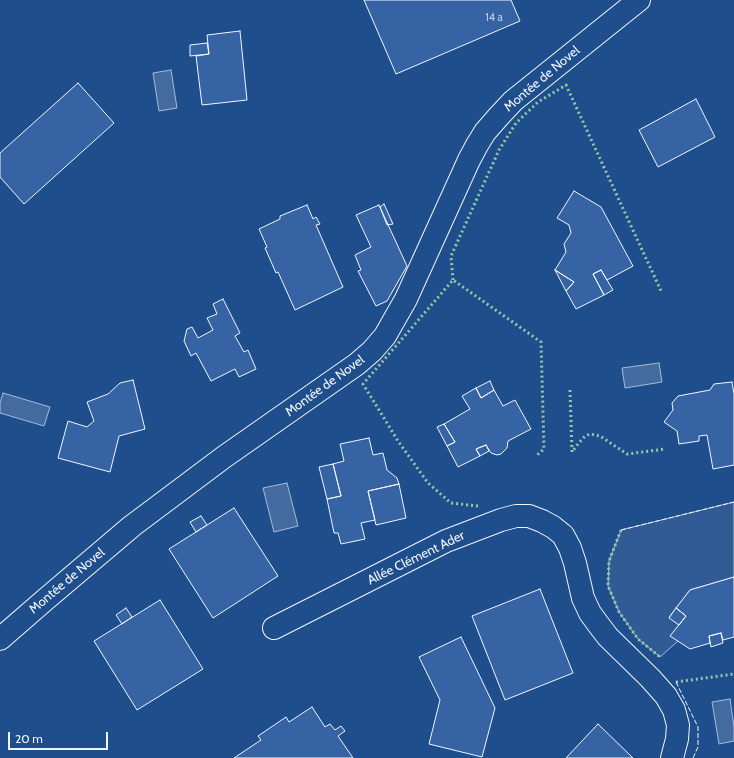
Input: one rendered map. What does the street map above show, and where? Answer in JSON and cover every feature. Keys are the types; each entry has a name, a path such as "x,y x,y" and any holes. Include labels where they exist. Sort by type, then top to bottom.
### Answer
{"street":[{"name":"Montée de Novel","path":"0,639 132,526 224,457 357,364 372,351 385,336 406,299 469,160 485,132 513,101 638,0"},
{"name":"Allée Clément Ader","path":"274,628 446,541 501,520 516,516 529,516 542,520 563,535 570,548 583,598 590,613 608,637 650,678 666,696 674,710 678,725 678,739 672,758"}],"shaded area":[{"path":"171,70 177,108 159,111 153,73"},
{"path":"659,363 662,382 625,388 622,368"},
{"path":"3,393 50,407 44,426 0,413 0,403"},
{"path":"287,483 298,526 274,532 263,488"},
{"path":"734,502 734,577 690,590 669,617 679,625 671,636 678,641 660,657 638,639 619,612 608,586 609,561 621,530"},
{"path":"730,699 734,727 734,741 719,744 712,702"}],"building":[{"path":"364,0 511,0 520,21 396,74"},
{"path":"240,31 247,100 202,105 196,56 209,54 207,35"},
{"path":"207,43 209,54 190,56 190,45"},
{"path":"78,83 114,123 24,204 0,177 0,153"},
{"path":"696,99 715,137 658,167 639,130"},
{"path":"574,191 601,207 633,266 607,280 601,270 593,274 604,295 576,309 566,291 574,282 555,270 566,252 564,244 571,233 569,225 557,218"},
{"path":"384,204 393,224 387,225 380,207"},
{"path":"307,205 313,219 316,217 320,224 316,225 343,287 295,310 278,272 276,273 265,248 267,247 259,229 280,219 280,216"},
{"path":"379,205 407,266 387,301 376,306 358,271 361,270 355,255 371,247 356,215"},
{"path":"555,270 574,282 566,291"},
{"path":"601,270 613,290 604,295 593,274"},
{"path":"223,299 240,333 235,336 244,352 248,350 256,369 239,377 235,369 211,381 196,353 191,356 184,341 187,329 192,327 198,338 213,330 207,318 217,314 213,304"},
{"path":"133,380 145,429 119,436 110,472 58,458 68,421 87,427 94,421 87,402 108,394 120,383"},
{"path":"490,381 494,390 481,398 476,388"},
{"path":"732,382 734,394 734,465 713,469 707,435 699,436 699,441 679,444 677,431 664,422 673,410 672,403 678,396 710,390 714,384"},
{"path":"476,388 481,398 494,390 503,406 515,400 531,429 508,441 507,448 501,454 497,455 491,453 486,445 476,449 480,456 458,467 447,446 455,442 444,424 470,409 462,396"},
{"path":"444,424 455,442 447,446 437,427"},
{"path":"369,438 373,455 383,453 387,470 397,478 399,484 368,491 375,520 361,523 365,539 341,544 338,533 334,533 327,499 341,496 333,464 344,461 340,444"},
{"path":"486,445 489,451 480,456 476,449"},
{"path":"333,464 341,496 327,499 319,467"},
{"path":"399,484 406,518 376,525 368,491"},
{"path":"234,508 278,576 213,618 169,549"},
{"path":"201,516 207,525 196,532 190,522"},
{"path":"734,577 734,637 723,640 721,633 709,636 710,643 690,649 670,636 686,616 676,608 690,590"},
{"path":"540,589 573,673 505,700 472,616"},
{"path":"160,600 203,669 137,710 94,641"},
{"path":"126,608 132,617 122,624 116,615"},
{"path":"676,608 686,616 679,625 669,618"},
{"path":"721,633 723,643 711,647 709,636"},
{"path":"461,637 495,708 482,757 429,744 440,700 419,657"},
{"path":"312,707 325,727 330,724 335,730 341,726 345,731 338,736 353,758 234,758 261,740 258,736 286,717 289,722"},
{"path":"598,724 633,758 566,758"}],"hedge":[{"path":"453,280 451,256 499,150 516,123 538,102 566,85 662,293"},
{"path":"478,506 451,503 428,483 398,441 363,384 453,280 541,342 544,449 536,456"},
{"path":"570,390 572,452 585,436 590,434 600,436 627,454 665,449"},
{"path":"621,530 609,561 608,586 619,612 638,639 660,657"},
{"path":"676,682 734,674"}],"fence":[{"path":"621,530 734,502"},
{"path":"676,682 698,727 698,747 693,758"}]}
